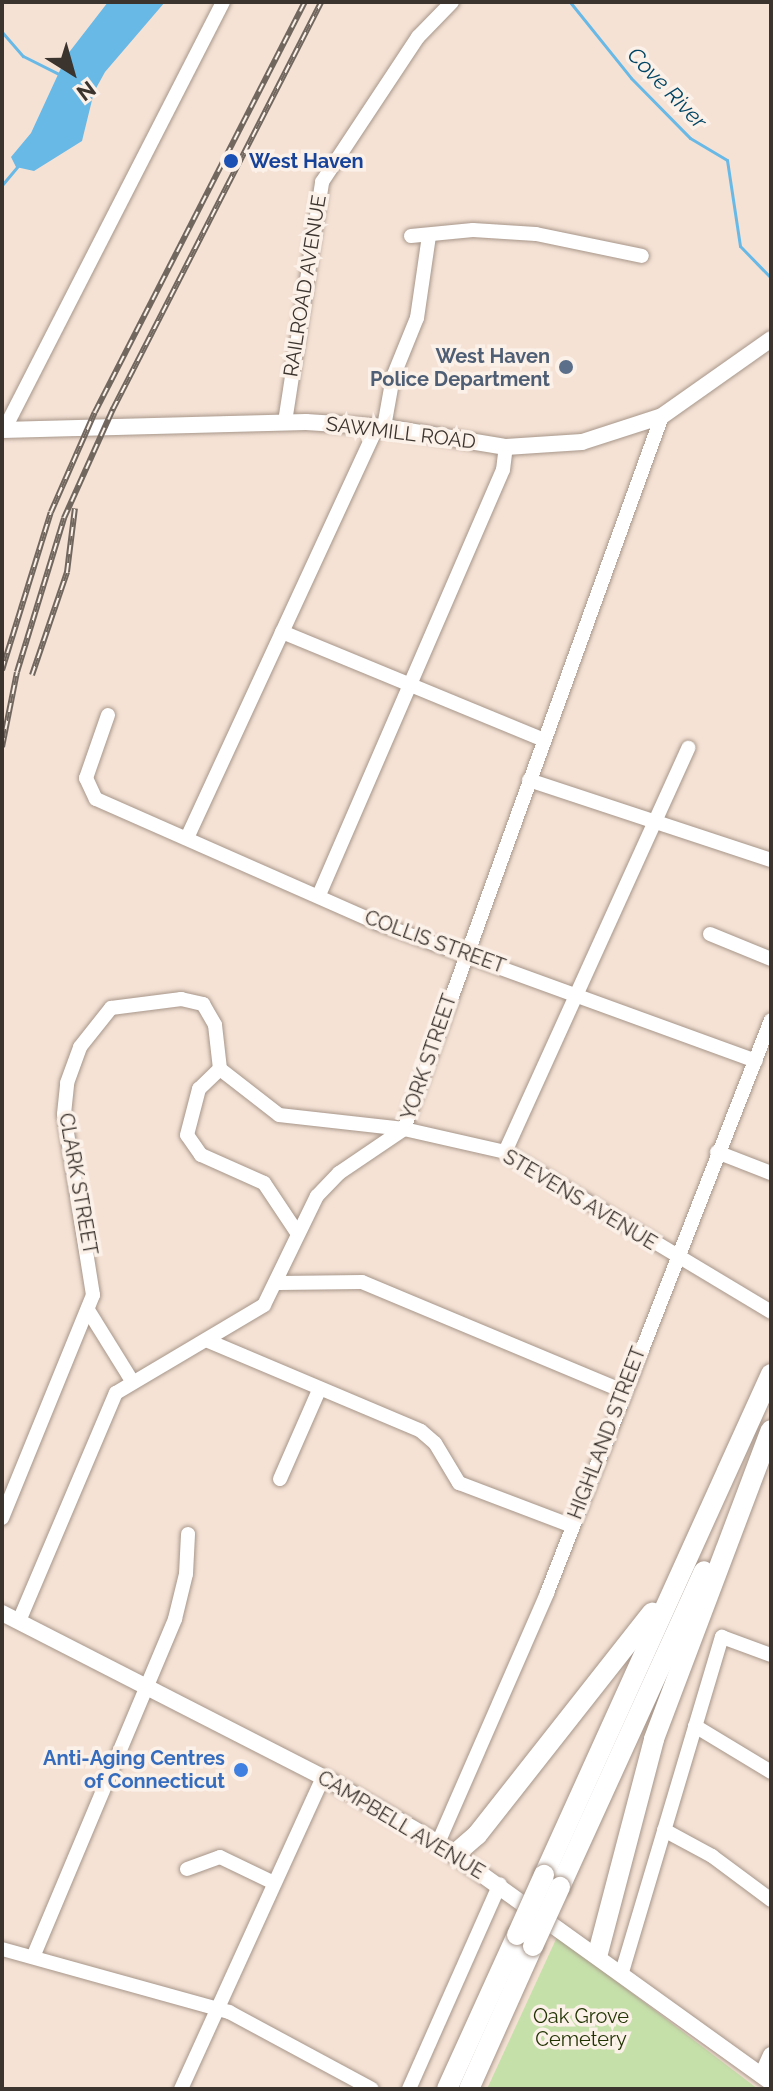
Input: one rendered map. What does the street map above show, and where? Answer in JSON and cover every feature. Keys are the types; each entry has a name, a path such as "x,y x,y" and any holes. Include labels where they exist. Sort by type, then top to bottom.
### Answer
{"highway":[{"path":"552,1881 771,1374"},
{"path":"447,2089 525,1940 771,1423"},
{"path":"598,1953 654,1739 771,1430"},
{"path":"446,1848 477,1835 649,1618 732,1461"},
{"path":"469,2089 525,1940"}],"main road":[{"name":"SAWMILL ROAD","path":"3,430 285,422 380,427 506,447 582,442 662,416 771,339"},
{"name":"CAMPBELL AVENUE","path":"2,1613 323,1777 446,1848 598,1953 767,2079"},
{"path":"767,2079 771,2055"}],"street":[{"path":"3,430 223,2"},
{"name":"RAILROAD AVENUE","path":"285,422 322,182 418,37 452,2"},
{"path":"411,236 473,230 536,234 642,256"},
{"path":"187,838 380,427 393,377 417,318 429,236"},
{"name":"YORK STREET","path":"19,1621 113,1398 132,1381 255,1313 279,1283 296,1231 328,1183 404,1129 662,416"},
{"path":"319,895 503,470 506,447"},
{"path":"282,632 544,740"},
{"name":"COLLIS STREET","path":"108,715 86,778 96,799 377,923 756,1061"},
{"path":"505,1152 688,748"},
{"path":"529,780 771,860"},
{"path":"710,934 771,959"},
{"name":"CLARK STREET","path":"2,1518 88,1310 94,1274 64,1114 67,1083 88,1033 103,1014 119,1006 181,999 203,1004 215,1025 220,1069"},
{"name":"HIGHLAND STREET","path":"446,1848 622,1391 771,1020"},
{"path":"220,1069 199,1089 187,1135 201,1155 264,1183 296,1231"},
{"name":"STEVENS AVENUE","path":"220,1069 279,1115 404,1129 505,1152 676,1258 771,1312"},
{"path":"717,1152 771,1173"},
{"path":"279,1283 362,1282 622,1391"},
{"path":"88,1310 132,1381"},
{"path":"206,1340 426,1434 459,1483 572,1526"},
{"path":"280,1479 319,1390"},
{"path":"33,1957 175,1619 186,1574 188,1534"},
{"path":"622,1972 722,1637 771,1655"},
{"path":"695,1726 771,1772"},
{"path":"181,2089 215,2008 323,1777"},
{"path":"664,1830 712,1856 771,1900"},
{"path":"187,1869 220,1857 274,1883"},
{"path":"409,2089 500,1884"},
{"path":"2,1949 215,2008 372,2089"}],"green space":[{"name":"Oak Grove Cemetery","path":"557,1937 628,1990 758,2089 487,2089"}],"water":[{"path":"108,2 165,2 105,72 94,92 82,141 34,171 16,167 11,157 31,133 67,55"}],"waterway":[{"name":"Cove River","path":"570,2 631,78 690,138 727,160 740,246 771,278"},
{"name":"Cove River","path":"2,32 23,56 61,75"},
{"name":"Cove River","path":"2,185 19,165"}],"railway":[{"path":"2,670 51,512 95,412 305,2"},
{"path":"2,747 17,672 64,518 113,409 321,2"},
{"path":"32,675 67,572 75,508"}],"place":[{"name":"West Haven","path":"231,161"},
{"name":"West Haven Police Department","path":"566,367"},
{"name":"Anti-Aging Centres of Connecticut","path":"241,1770"}]}
